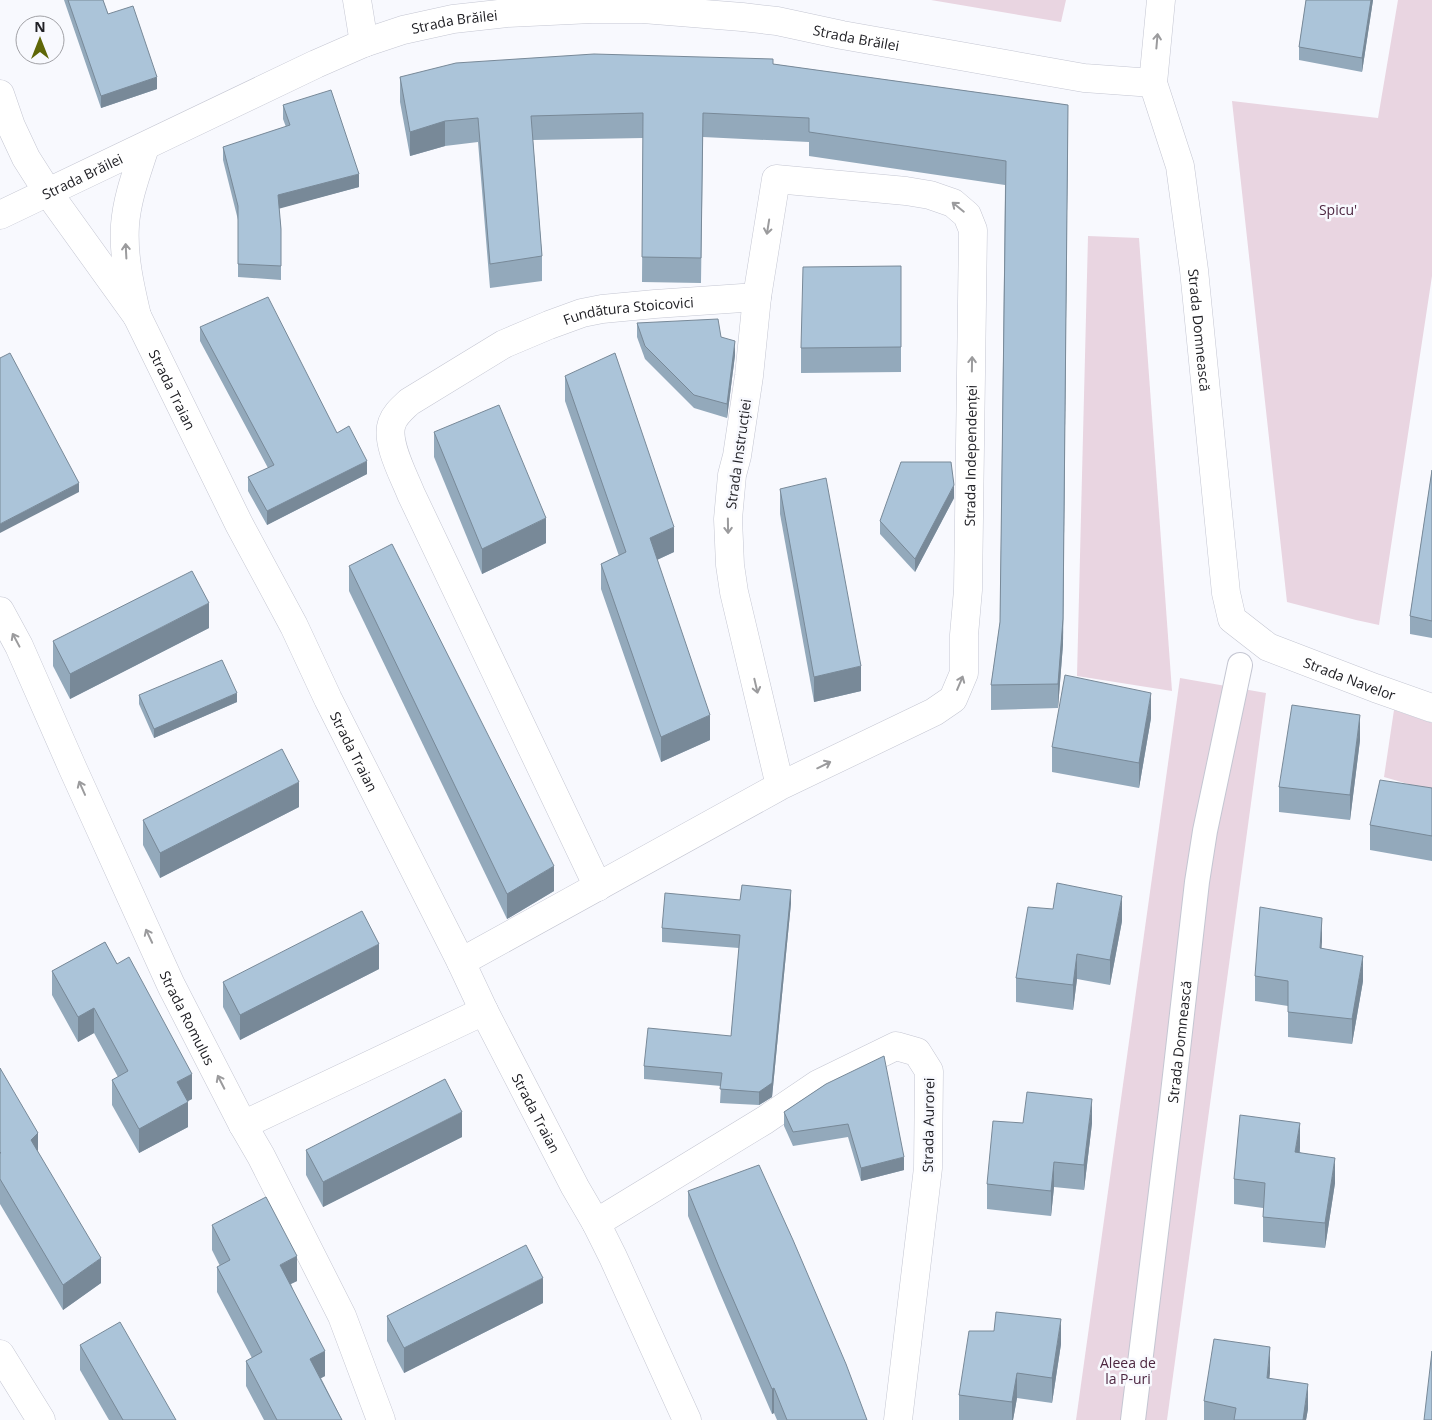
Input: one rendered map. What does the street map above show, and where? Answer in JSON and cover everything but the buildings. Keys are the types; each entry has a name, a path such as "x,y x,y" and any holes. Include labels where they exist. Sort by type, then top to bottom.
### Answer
{"street":[{"path":"357,0 364,43"},
{"name":"Strada Domnească","path":"1161,0 1153,83 1180,166 1194,270 1226,593 1232,619 1268,647"},
{"name":"Strada Brăilei","path":"0,215 47,191 145,147 316,64 364,43 402,30 453,19 507,13 592,9 743,8 777,22 842,35 1084,78 1153,83"},
{"name":"Strada Traian","path":"0,94 11,126 26,158 47,191 137,316 235,516 294,626 328,699 484,1011 570,1178 596,1223 651,1338 687,1420"},
{"path":"137,316 127,270 125,224 132,188 145,147"},
{"name":"Strada Instrucției","path":"776,179 757,297 749,376 737,456 732,475 728,520 730,566 734,592 780,786"},
{"name":"Strada Independenței","path":"461,962 780,786 934,712 953,699 964,673 964,635 968,580 973,230 967,215 953,202 930,194 776,179"},
{"name":"Fundătura Stoicovici","path":"598,887 401,470 390,433 392,422 409,402 504,344 549,325 588,312 655,304 757,297"},
{"name":"Strada Romulus","path":"0,611 19,646 171,985 342,1316 381,1420"},
{"name":"Strada Navelor","path":"1268,647 1432,708"},
{"name":"Strada Domnească","path":"1133,1420 1197,882 1205,831 1240,665"},
{"path":"243,1125 484,1011"},
{"name":"Strada Aurorei","path":"596,1223 765,1120 818,1084 896,1046 917,1052 930,1071 928,1168 898,1420"},
{"path":"0,1354 41,1420"}],"green space":[{"path":"931,0 1066,0 1061,22"},
{"name":"Spicu'","path":"1398,0 1432,0 1432,276 1379,625 1287,602 1232,101 1378,118"},
{"path":"1088,236 1139,238 1172,691 1077,676"},
{"name":"Aleea de la P-uri","path":"1180,678 1266,693 1167,1420 1076,1420"},
{"path":"1394,710 1432,723 1432,791 1384,777"}]}
